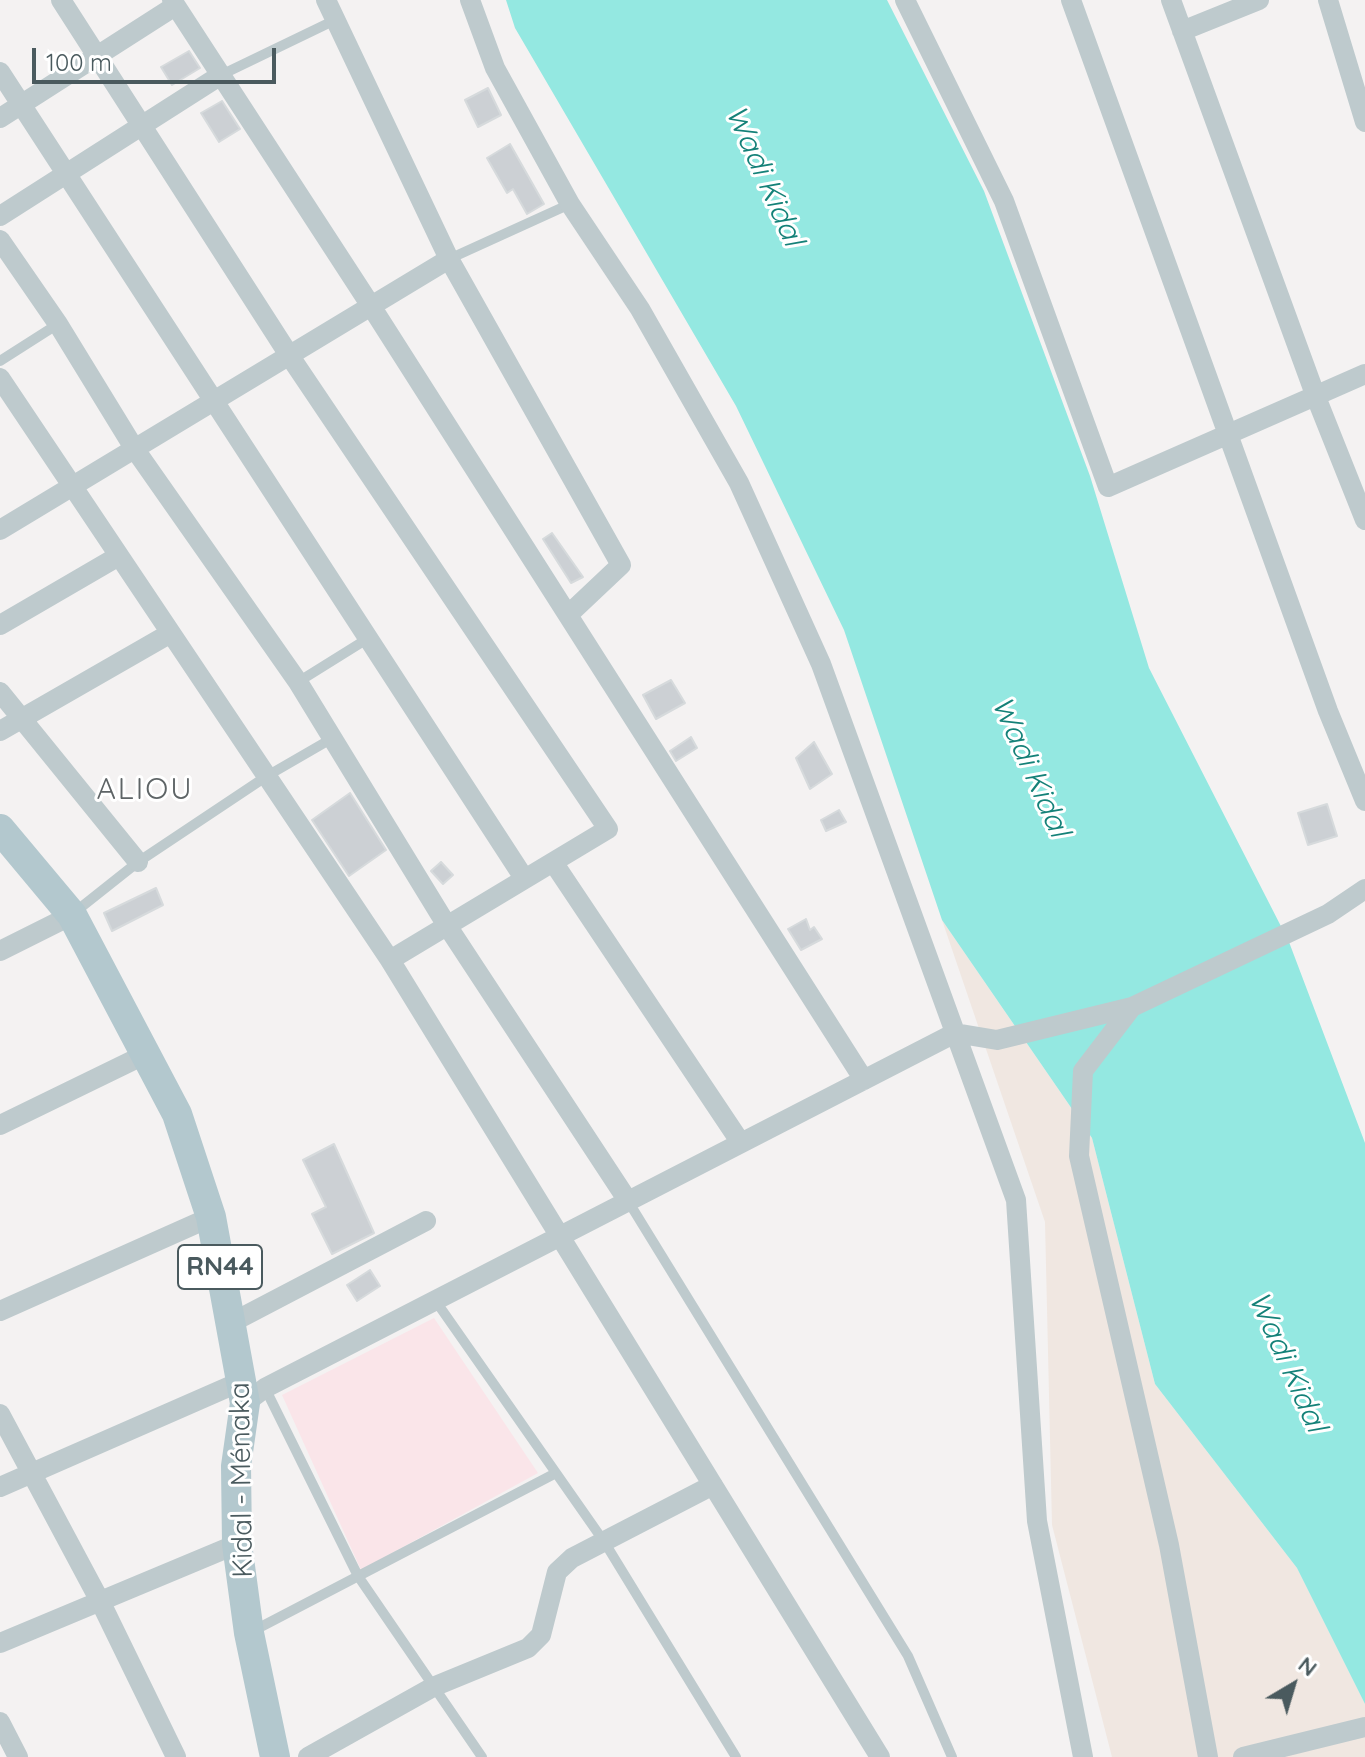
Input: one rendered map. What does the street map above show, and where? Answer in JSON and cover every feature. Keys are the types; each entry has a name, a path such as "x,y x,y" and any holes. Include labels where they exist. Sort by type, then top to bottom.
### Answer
{"main road":[{"name":"Kidal - Ménaka","path":"5,842 72,915 177,1114 211,1217 231,1323 250,1390 236,1466 237,1544 249,1633 275,1757"}],"street":[{"path":"61,0 289,355 608,829 390,960"},
{"path":"326,0 333,21 449,259 621,565 568,615"},
{"path":"470,0 495,68 570,204 640,309 739,483 821,664 1016,1200 1037,1521 1083,1757"},
{"path":"905,0 1004,201 1108,487 1365,374"},
{"path":"1071,0 1328,711 1365,801"},
{"path":"1171,0 1316,397 1365,520"},
{"path":"1182,31 1259,0"},
{"path":"1328,0 1365,122"},
{"path":"0,118 173,3 371,306 864,1080"},
{"path":"0,72 524,878"},
{"path":"0,216 221,75"},
{"path":"0,240 58,324 134,448 298,682 446,924 628,1201"},
{"path":"0,530 449,259"},
{"path":"0,378 117,557 390,960 880,1757"},
{"path":"0,625 117,557"},
{"path":"0,731 169,634"},
{"path":"0,692 138,862"},
{"path":"553,862 741,1143"},
{"path":"0,1487 250,1390 435,1300 955,1033 997,1040 1132,1007 1328,914 1365,889"},
{"path":"0,951 72,915"},
{"path":"1132,1007 1083,1071 1079,1156 1169,1545 1208,1757"},
{"path":"0,1125 146,1054"},
{"path":"0,1311 211,1217"},
{"path":"231,1323 426,1221"},
{"path":"0,1414 101,1603 176,1757"},
{"path":"308,1757 433,1687 528,1648 541,1635 557,1572 572,1558 713,1485"},
{"path":"0,1643 237,1544"},
{"path":"0,1722 18,1757"},
{"path":"1243,1757 1365,1727"}],"lane":[{"path":"221,75 333,21"},
{"path":"449,259 570,204"},
{"path":"0,361 58,324"},
{"path":"298,682 367,639"},
{"path":"72,915 138,862 267,776 331,739"},
{"path":"628,1201 908,1656 952,1757"},
{"path":"435,1300 605,1543 736,1757"},
{"path":"250,1390 358,1576 482,1757"},
{"path":"249,1633 556,1473"}],"shaded area":[{"path":"434,1318 538,1473 361,1570 282,1395"}],"sand":[{"path":"942,920 1092,1138 1155,1384 1297,1568 1365,1704 1365,1757 1112,1757 1052,1525 1045,1222"}],"water":[{"name":"Wadi Kidal","path":"506,0 887,0 984,191 1090,476 1149,668 1289,942 1365,1143 1365,1704 1297,1568 1155,1384 1092,1138 942,920 844,630 736,406 515,28"}],"building":[{"path":"189,51 200,68 172,85 161,67"},
{"path":"488,88 501,115 478,127 465,100"},
{"path":"222,101 240,129 219,142 201,113"},
{"path":"510,144 544,204 527,214 513,189 507,193 487,158"},
{"path":"552,533 583,577 571,583 543,539"},
{"path":"671,680 685,703 656,719 643,695"},
{"path":"691,737 697,748 676,761 670,751"},
{"path":"814,742 832,774 810,789 796,758"},
{"path":"350,793 386,850 349,876 312,820"},
{"path":"1327,804 1337,836 1308,845 1298,813"},
{"path":"839,810 846,822 826,831 821,820"},
{"path":"441,862 453,875 443,884 431,871"},
{"path":"156,888 163,905 112,931 104,913"},
{"path":"806,919 810,930 814,927 822,939 801,950 788,929"},
{"path":"334,1144 374,1233 332,1254 312,1214 326,1207 303,1160"},
{"path":"370,1270 380,1286 357,1301 347,1285"}],"district":[{"name":"ALIOU","path":"145,790"}]}
